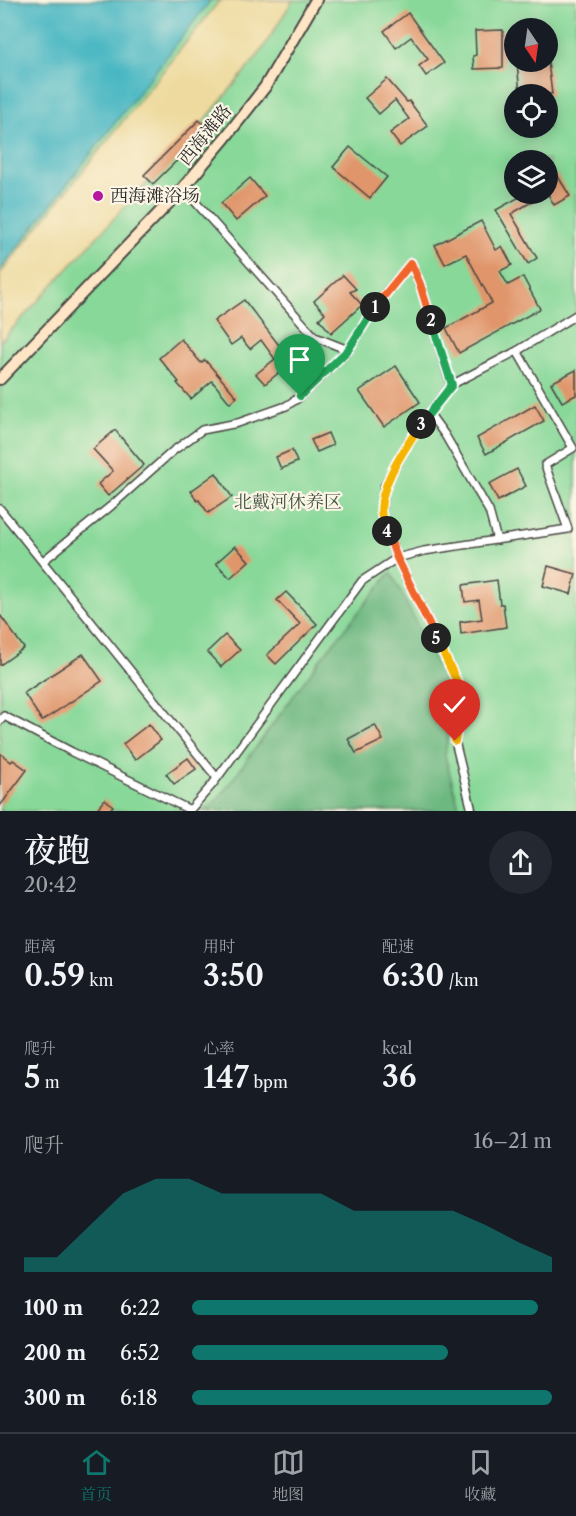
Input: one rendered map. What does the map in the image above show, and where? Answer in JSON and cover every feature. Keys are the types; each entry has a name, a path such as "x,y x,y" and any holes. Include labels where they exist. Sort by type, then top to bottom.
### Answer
{"main road":[{"name":"西海滩路","path":"0,379 183,188 225,138 265,87 316,0"}],"street":[{"path":"183,188 315,337 348,350"},
{"path":"43,561 111,506 173,451 202,430 238,423 286,406 300,396 348,350 378,301 411,263 420,284 452,385"},
{"path":"472,811 455,741 463,694 397,558 381,516 384,487 408,443 452,385 517,351 576,315"},
{"path":"0,721 4,716 190,811 217,778 362,581 397,558 424,551 567,529 545,465 573,448 517,351"},
{"path":"429,413 445,435 489,511 497,540"},
{"path":"0,509 217,778"}],"green space":[{"name":"北戴河休养区","path":"0,0 576,0 576,811 0,811"},
{"path":"391,572 453,698 445,756 460,811 203,811 219,798 319,661"}],"sand":[{"name":"西海滩浴场","path":"220,0 293,0 260,53 206,119 0,342 0,274"}],"water":[{"path":"0,0 211,0 0,270"}],"building":[{"path":"408,13 444,63 426,76 419,66 428,59 411,37 396,48 384,31"},
{"path":"503,30 503,68 474,69 475,31"},
{"path":"518,72 549,72 551,84 519,84"},
{"path":"387,79 407,102 409,101 428,126 400,146 390,133 409,119 395,100 379,114 365,98"},
{"path":"199,120 209,129 153,184 144,175"},
{"path":"350,147 387,177 370,198 333,167"},
{"path":"558,177 570,196 558,203"},
{"path":"250,178 265,196 236,221 221,203"},
{"path":"507,204 528,204 511,214 537,258 528,264 496,210"},
{"path":"481,221 496,250 502,246 512,265 500,271 508,285 523,277 540,309 459,353 446,328 492,303 466,254 445,264 435,245"},
{"path":"343,275 356,289 350,292 362,305 331,333 319,319 325,313 314,301"},
{"path":"244,300 292,362 265,384 256,374 275,359 261,340 250,349 241,338 231,345 214,321"},
{"path":"181,339 201,363 205,360 237,397 230,403 212,381 191,399 159,358"},
{"path":"396,366 420,402 384,427 359,391"},
{"path":"576,370 576,395 562,402 551,383"},
{"path":"535,405 544,421 486,454 477,438"},
{"path":"115,430 144,465 108,496 98,484 113,471 93,449"},
{"path":"328,433 333,445 317,452 311,440"},
{"path":"292,450 297,462 281,469 276,457"},
{"path":"517,469 526,486 498,501 489,484"},
{"path":"216,473 232,497 208,513 191,491"},
{"path":"235,546 249,561 230,578 216,563"},
{"path":"548,566 576,574 571,594 543,586"},
{"path":"497,580 506,627 461,634 460,622 482,619 479,600 465,602 463,585"},
{"path":"286,592 317,624 276,664 267,655 300,624 277,600"},
{"path":"0,615 24,648 0,665"},
{"path":"225,635 240,650 221,667 207,652"},
{"path":"83,654 102,681 42,721 24,693"},
{"path":"149,724 161,740 135,760 123,744"},
{"path":"375,725 383,740 356,753 348,739"},
{"path":"0,753 27,770 0,806"},
{"path":"188,758 196,769 174,784 166,774"},
{"path":"105,799 113,806 109,811 95,811"}],"place":[{"name":"西海滩浴场","path":"98,196"}],"route":[{"path":"300,396 348,350 378,301 411,263 420,284 452,385 408,443 384,487 381,516 397,558 463,694 455,741"}]}
